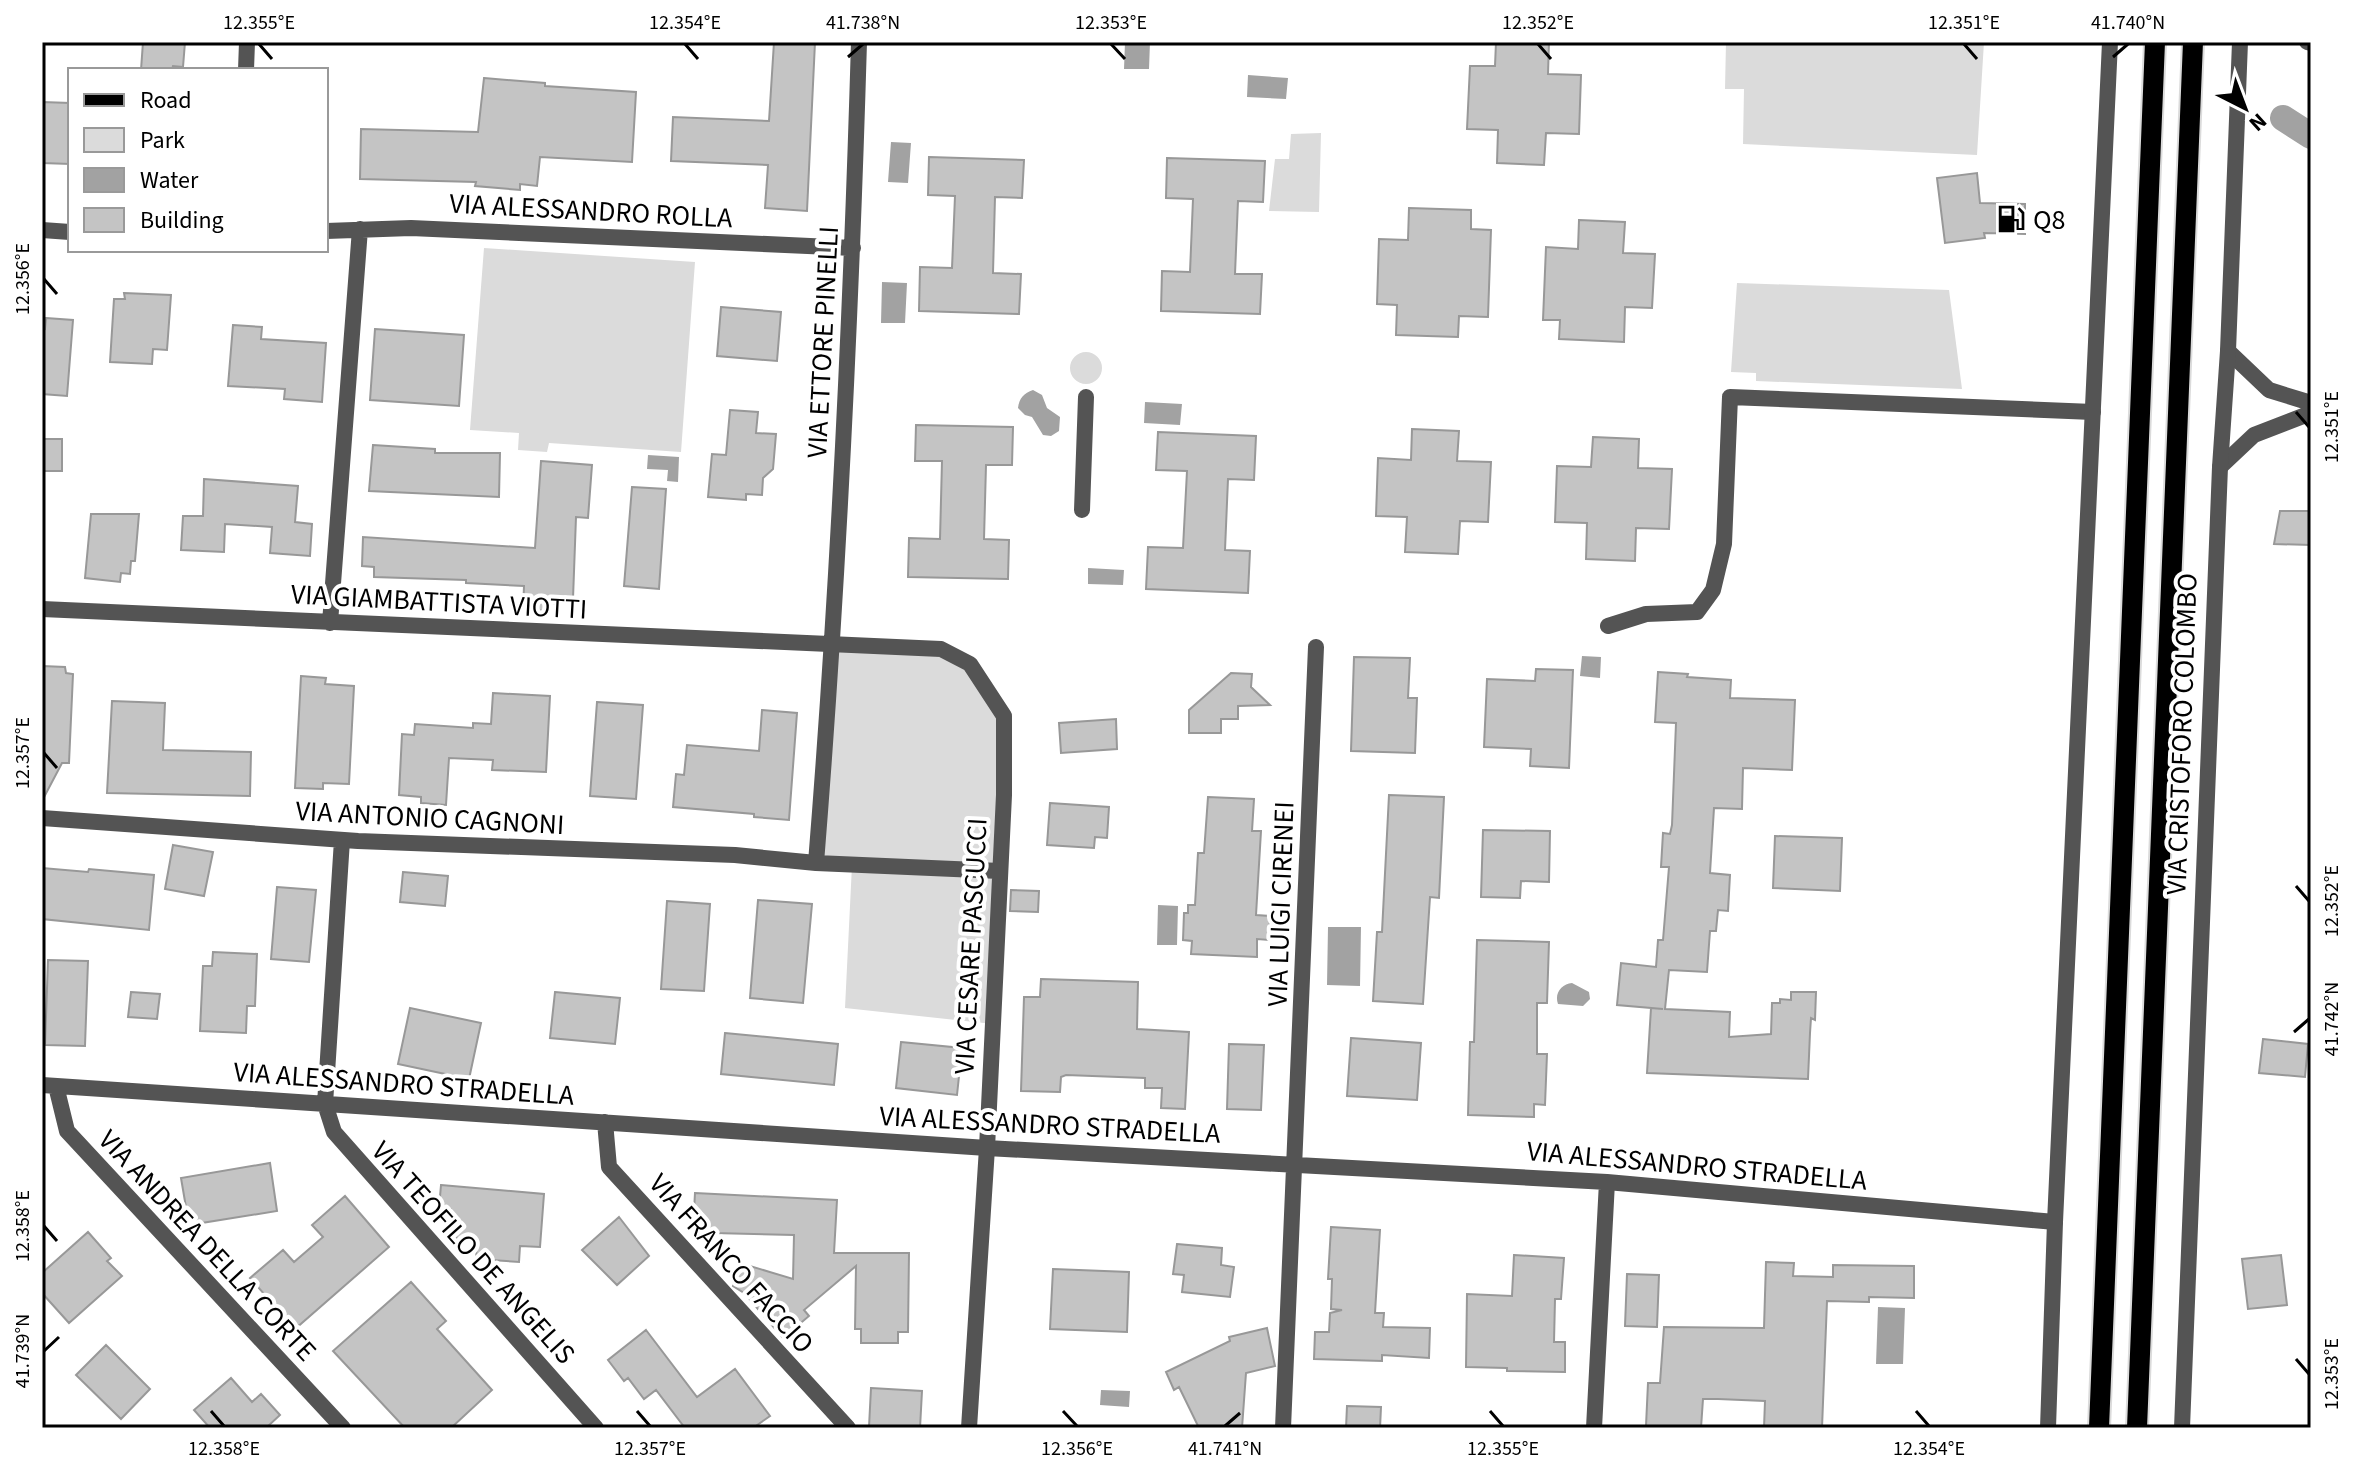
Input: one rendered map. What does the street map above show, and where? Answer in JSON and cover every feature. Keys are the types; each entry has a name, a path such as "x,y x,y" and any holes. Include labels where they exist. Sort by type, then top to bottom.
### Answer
{"main road":[{"name":"VIA CRISTOFORO COLOMBO","path":"2099,1428 2155,42"},
{"name":"VIA CRISTOFORO COLOMBO","path":"2137,1428 2193,42"}],"street":[{"path":"246,68 247,42"},
{"name":"VIA ETTORE PINELLI","path":"816,863 833,644 853,248 859,42"},
{"path":"2048,1428 2110,42"},
{"name":"VIA CRISTOFORO COLOMBO","path":"2182,1428 2240,42"},
{"name":"VIA ALESSANDRO ROLLA","path":"328,231 411,228 853,248"},
{"path":"330,623 360,229"},
{"path":"42,230 68,232"},
{"path":"2228,351 2269,390 2311,403"},
{"path":"1082,510 1086,397"},
{"path":"1608,626 1646,614 1697,612 1713,590 1724,544 1730,397 2093,412"},
{"path":"2220,467 2254,435 2311,413"},
{"name":"VIA GIAMBATTISTA VIOTTI","path":"42,609 833,644"},
{"name":"VIA CESARE PASCUCCI","path":"833,644 941,649 970,664 1004,716 987,1148 969,1428"},
{"name":"VIA LUIGI CIRENEI","path":"1283,1428 1316,647"},
{"name":"VIA ANTONIO CAGNONI","path":"42,818 342,840 735,855 816,863 1000,871"},
{"path":"325,1104 342,840"},
{"name":"VIA ALESSANDRO STRADELLA","path":"49,1086 987,1148 1607,1182 2055,1222"},
{"name":"VIA ANDREA DELLA CORTE","path":"49,1086 67,1131 335,1425"},
{"name":"VIA TEOFILO DE ANGELIS","path":"325,1104 334,1132 596,1428"},
{"name":"VIA FRANCO FACCIO","path":"605,1122 609,1167 848,1428"},
{"path":"1594,1428 1607,1182"}],"green space":[{"path":"1726,42 1984,42 1977,155 1743,144 1744,89 1725,89"},
{"path":"1321,133 1319,212 1269,211 1275,159 1289,159 1291,134"},
{"path":"484,248 695,262 681,452 549,443 547,452 518,450 519,433 470,430"},
{"path":"1737,283 1949,290 1962,389 1756,381 1756,373 1731,372"},
{"path":"1086,352 1097,357 1102,368 1097,379 1086,384 1075,379 1070,368 1075,357"},
{"path":"833,644 941,649 970,664 1004,716 993,1024 845,1008 852,865 816,863"}],"water":[{"path":"1125,42 1150,42 1149,69 1124,69"},
{"path":"1248,75 1288,78 1286,99 1247,97"},
{"path":"891,142 911,143 908,183 888,182"},
{"path":"882,282 907,283 905,323 881,323"},
{"path":"1033,390 1042,395 1047,408 1060,417 1059,431 1051,436 1043,435 1032,417 1018,408 1022,396"},
{"path":"1145,402 1182,404 1180,425 1144,423"},
{"path":"648,455 679,457 678,482 667,481 668,470 647,469"},
{"path":"1088,568 1124,570 1123,585 1088,584"},
{"path":"1582,656 1601,657 1600,678 1580,676"},
{"path":"1158,905 1178,906 1177,945 1157,945"},
{"path":"1328,927 1361,927 1360,986 1327,985"},
{"path":"1572,983 1589,992 1590,999 1583,1006 1558,1004 1560,990"},
{"path":"1878,1307 1905,1308 1903,1364 1876,1364"},
{"path":"1101,1390 1130,1391 1129,1407 1100,1405"}],"building":[{"path":"143,42 185,42 183,67 141,68"},
{"path":"774,42 815,42 807,211 765,208 768,165 671,161 673,117 769,121"},
{"path":"1496,42 1549,42 1548,74 1581,75 1579,134 1546,133 1544,165 1497,163 1498,130 1467,129 1470,66 1495,66"},
{"path":"484,78 636,92 632,162 540,157 537,186 520,184 520,190 475,186 476,182 360,179 361,129 478,132"},
{"path":"42,102 68,103 68,164 42,163"},
{"path":"929,157 1024,160 1022,198 995,197 993,273 1021,274 1019,314 919,311 920,267 952,268 955,196 928,195"},
{"path":"1167,158 1265,161 1263,202 1238,201 1235,274 1262,274 1260,314 1161,311 1162,271 1190,272 1193,199 1166,198"},
{"path":"1977,173 1980,203 2025,204 2025,234 1984,233 1985,238 1945,243 1937,178"},
{"path":"1409,208 1471,210 1471,229 1491,230 1488,317 1459,316 1458,337 1396,335 1397,305 1377,304 1379,239 1408,240"},
{"path":"1579,220 1625,222 1623,253 1655,254 1652,308 1625,307 1624,342 1559,339 1560,320 1543,320 1546,247 1578,249"},
{"path":"124,293 171,295 167,350 153,349 152,364 110,362 114,299 125,299"},
{"path":"721,307 781,312 777,361 717,356"},
{"path":"46,318 73,320 67,396 42,394 42,328 45,329"},
{"path":"233,325 262,327 261,339 326,343 322,402 284,399 285,389 228,386"},
{"path":"375,329 464,335 459,406 370,400"},
{"path":"730,410 758,412 756,433 776,434 773,469 763,478 762,495 746,494 746,500 708,497 712,454 726,455"},
{"path":"916,425 1013,427 1012,465 986,465 984,539 1009,540 1008,579 908,577 909,538 940,539 942,461 915,461"},
{"path":"1412,429 1459,431 1457,461 1491,462 1488,522 1460,521 1458,554 1405,552 1407,517 1376,516 1378,458 1411,460"},
{"path":"1158,432 1256,436 1254,480 1228,479 1225,550 1250,551 1248,593 1146,589 1148,547 1183,548 1187,471 1156,470"},
{"path":"1593,437 1639,439 1638,468 1672,469 1669,529 1636,528 1635,561 1586,559 1587,523 1555,522 1557,466 1591,467"},
{"path":"42,439 62,439 62,471 42,471"},
{"path":"373,445 435,449 435,453 500,453 499,497 369,491"},
{"path":"541,461 592,465 588,518 576,517 573,599 555,598 554,611 523,610 524,586 466,583 466,580 374,577 374,567 362,566 363,537 535,548"},
{"path":"204,479 298,486 295,522 312,524 310,556 270,553 272,527 225,524 224,552 181,550 183,516 203,516"},
{"path":"632,487 666,489 659,589 624,586"},
{"path":"2280,511 2311,511 2311,545 2274,544"},
{"path":"91,514 139,514 135,561 131,561 130,574 121,573 120,582 85,578"},
{"path":"1354,657 1410,658 1408,698 1417,698 1415,753 1351,751"},
{"path":"42,666 65,667 66,673 73,674 69,763 62,763 42,801"},
{"path":"1536,669 1573,670 1569,768 1530,766 1531,749 1484,747 1487,679 1535,681"},
{"path":"1658,672 1731,680 1730,698 1795,700 1792,770 1743,768 1742,809 1714,808 1710,873 1730,875 1728,911 1718,910 1716,931 1710,931 1707,972 1669,970 1665,1009 1730,1012 1729,1037 1771,1034 1772,1003 1780,1003 1780,999 1791,1000 1791,992 1816,992 1815,1020 1811,1018 1808,1079 1647,1073 1651,1008 1663,1009 1617,1005 1621,963 1656,967 1658,940 1663,940 1669,867 1661,867 1663,833 1670,834 1672,825 1676,723 1655,722"},
{"path":"1231,673 1252,674 1251,687 1270,705 1238,706 1238,719 1221,719 1221,733 1189,733 1189,710"},
{"path":"301,676 326,678 325,684 354,686 349,784 323,783 323,789 295,788"},
{"path":"493,693 550,696 546,772 492,770 493,760 449,758 446,805 421,803 421,797 399,795 402,734 414,735 415,724 473,728 473,723 491,724"},
{"path":"112,701 165,703 163,750 251,752 250,796 107,793"},
{"path":"597,702 643,705 636,799 590,796"},
{"path":"762,710 797,713 789,820 673,807 676,774 684,775 687,745 759,751"},
{"path":"1116,719 1117,749 1061,753 1059,723"},
{"path":"1389,795 1444,797 1439,898 1430,897 1423,1004 1373,1001 1377,932 1382,932"},
{"path":"1208,797 1254,799 1252,831 1261,831 1256,915 1270,916 1269,940 1257,939 1257,957 1191,954 1192,941 1183,940 1184,913 1188,913 1188,905 1195,905 1198,853 1204,853"},
{"path":"1050,803 1109,807 1107,838 1095,837 1094,848 1047,845"},
{"path":"1483,830 1550,831 1549,882 1521,881 1520,898 1481,897"},
{"path":"1775,836 1842,838 1840,891 1773,888"},
{"path":"173,845 213,852 204,896 165,889"},
{"path":"42,868 154,875 149,930 42,919"},
{"path":"403,872 448,876 445,906 400,902"},
{"path":"277,887 316,890 309,962 271,959"},
{"path":"1011,890 1039,891 1038,912 1010,911"},
{"path":"758,900 812,904 803,1003 750,998"},
{"path":"667,901 710,904 704,991 661,989"},
{"path":"1477,940 1549,942 1547,1003 1537,1003 1537,1054 1547,1054 1545,1105 1534,1104 1534,1117 1468,1115"},
{"path":"213,952 257,954 255,1006 247,1006 246,1033 200,1031 203,966 212,966"},
{"path":"48,960 88,961 85,1046 45,1045"},
{"path":"1041,979 1138,982 1137,1029 1189,1032 1185,1109 1161,1108 1162,1088 1145,1088 1145,1078 1066,1075 1061,1077 1060,1092 1021,1091 1024,997 1040,997"},
{"path":"131,992 160,994 157,1019 128,1017"},
{"path":"555,992 620,998 615,1044 550,1038"},
{"path":"410,1008 481,1023 469,1079 398,1064"},
{"path":"725,1033 838,1044 834,1085 721,1074"},
{"path":"1351,1038 1421,1043 1417,1100 1347,1096"},
{"path":"2263,1039 2308,1044 2305,1077 2259,1073"},
{"path":"901,1042 962,1048 957,1095 896,1088"},
{"path":"1229,1044 1264,1045 1261,1110 1227,1109"},
{"path":"270,1163 277,1211 189,1225 181,1178"},
{"path":"441,1185 544,1194 540,1247 520,1246 519,1262 476,1259 477,1241 456,1240 458,1223 451,1222 451,1209 439,1208"},
{"path":"695,1193 837,1200 834,1253 909,1253 908,1332 898,1332 898,1343 861,1343 861,1329 855,1329 856,1266 804,1310 809,1316 783,1338 744,1293 733,1286 740,1263 793,1279 794,1235 713,1233 694,1211"},
{"path":"345,1196 389,1247 295,1329 250,1278 283,1250 294,1262 323,1237 312,1225"},
{"path":"619,1217 649,1256 617,1285 582,1250"},
{"path":"1331,1227 1380,1230 1375,1313 1384,1313 1383,1327 1430,1328 1429,1358 1382,1355 1382,1361 1314,1359 1315,1332 1329,1332 1330,1313 1342,1310 1331,1309 1332,1279 1328,1279"},
{"path":"88,1232 111,1258 107,1261 122,1276 69,1323 42,1293 42,1273"},
{"path":"1177,1244 1222,1248 1221,1265 1234,1267 1230,1297 1182,1292 1184,1275 1173,1274"},
{"path":"1514,1255 1564,1258 1561,1299 1555,1299 1554,1342 1565,1342 1565,1372 1466,1367 1467,1294 1512,1296"},
{"path":"2281,1255 2287,1305 2248,1309 2242,1259"},
{"path":"1766,1262 1794,1263 1793,1276 1833,1277 1833,1265 1914,1266 1914,1298 1869,1297 1869,1302 1827,1301 1822,1428 1764,1428 1765,1401 1718,1399 1703,1399 1701,1428 1646,1426 1648,1383 1660,1383 1664,1327 1764,1328"},
{"path":"1053,1269 1129,1272 1127,1332 1050,1329"},
{"path":"1627,1274 1659,1275 1657,1327 1625,1326"},
{"path":"411,1282 446,1321 437,1329 492,1390 451,1428 405,1428 333,1351"},
{"path":"1267,1328 1275,1366 1246,1373 1242,1428 1199,1428 1179,1387 1174,1390 1166,1372 1230,1341 1229,1337"},
{"path":"646,1330 697,1397 735,1369 770,1416 753,1428 685,1428 656,1390 644,1399 628,1378 624,1381 608,1360"},
{"path":"106,1345 150,1389 121,1419 76,1375"},
{"path":"231,1378 252,1402 261,1394 280,1415 266,1428 210,1428 194,1410"},
{"path":"871,1388 922,1391 920,1428 869,1427"},
{"path":"1347,1406 1381,1407 1380,1428 1346,1428"}],"waterway":[{"path":"2283,118 2311,136"}],"place":[{"name":"Q8","path":"2011,219"}]}
